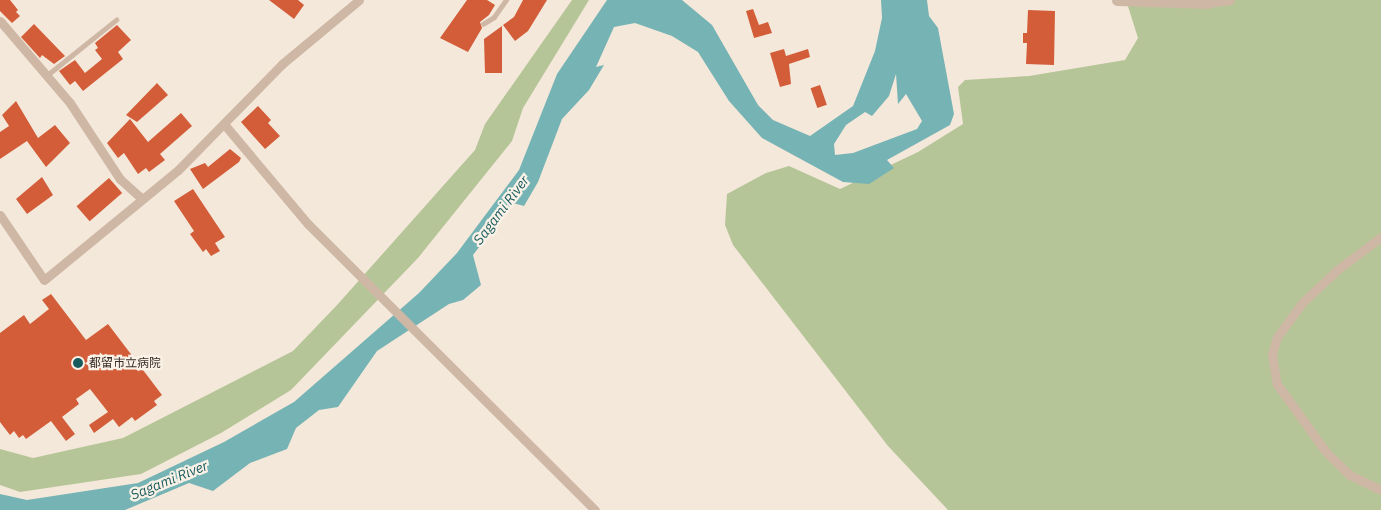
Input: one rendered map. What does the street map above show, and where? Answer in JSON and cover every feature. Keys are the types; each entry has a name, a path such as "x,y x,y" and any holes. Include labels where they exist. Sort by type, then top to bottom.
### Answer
{"street":[{"path":"0,215 44,280 142,199 224,124 293,54 359,0"},
{"path":"1117,0 1208,3 1230,0"},
{"path":"0,21 45,77 81,116 120,179 142,199"},
{"path":"224,124 308,224 595,510"},
{"path":"1381,237 1337,270 1302,303 1277,336 1272,354 1277,384 1320,446 1350,475 1381,490"}],"lane":[{"path":"483,24 494,17 506,0"},
{"path":"45,77 116,20"}],"green space":[{"path":"572,0 589,0 523,108 512,141 418,258 291,390 221,433 141,474 20,492 0,485 0,449 33,458 123,438 293,351 338,304 475,150 485,124"},
{"path":"1126,0 1381,0 1381,510 948,510 888,446 733,245 725,225 727,194 766,173 789,166 840,189 918,152 963,124 958,87 965,80 1029,76 1125,60 1138,38"}],"water":[{"name":"Sagami River","path":"607,0 682,0 712,25 758,105 773,120 810,136 853,106 875,51 882,18 881,0 927,0 929,16 938,28 954,114 950,125 887,160 894,168 869,184 843,182 762,138 729,101 698,52 672,36 635,23 614,27 596,67 604,65 589,90 562,119 538,182 524,206 513,203 473,255 481,285 463,300 449,304 377,351 338,407 319,410 296,428 287,449 250,463 213,491 189,483 125,510 0,510 0,494 27,500 138,483 224,442 294,402 419,293 457,253 519,170 557,74","holes":["896,74 898,104 906,94 922,121 917,129 853,153 835,155 834,144 846,125 865,112 872,116 889,96"]}],"building":[{"path":"0,0 10,0 18,10 16,12 20,16 12,23 0,11"},
{"path":"269,0 298,0 304,5 294,19"},
{"path":"467,0 487,0 495,5 489,15 480,22 482,28 468,52 440,38"},
{"path":"523,0 547,0 528,31 515,41 503,25 514,17"},
{"path":"753,9 759,25 768,22 772,33 754,38 746,11"},
{"path":"1028,10 1055,11 1054,65 1026,64 1027,43 1023,43 1023,33 1027,33"},
{"path":"34,24 65,56 54,64 42,55 40,58 21,37"},
{"path":"117,25 131,40 118,52 123,59 83,91 75,81 70,85 59,71 75,60 85,73 102,59 95,50 98,48 95,43"},
{"path":"502,26 502,73 485,73 484,39"},
{"path":"784,49 786,56 808,49 810,57 789,64 791,84 780,87 770,53"},
{"path":"157,83 168,95 137,122 126,115"},
{"path":"820,85 827,105 817,108 811,88"},
{"path":"16,101 38,138 55,125 70,143 46,167 27,141 0,159 0,132 9,126 2,115"},
{"path":"258,106 271,120 268,123 280,136 265,149 241,122"},
{"path":"181,113 192,126 160,154 165,160 149,172 146,168 138,174 124,153 118,158 107,143 130,119 148,142"},
{"path":"230,149 241,158 239,162 203,189 190,169 205,163 208,167"},
{"path":"42,177 53,195 27,214 16,199"},
{"path":"109,178 122,193 90,221 77,206"},
{"path":"193,189 225,237 215,243 220,251 211,256 206,249 203,252 190,234 194,231 174,201"},
{"path":"51,294 86,340 108,324 162,395 154,401 157,405 135,421 132,417 119,427 113,419 94,433 89,425 108,412 90,389 76,399 79,404 62,417 75,434 66,441 51,421 26,439 23,435 19,438 14,431 10,435 0,422 0,333 24,315 30,324 49,309 42,300"}],"place":[{"name":"都留市立病院","path":"78,363"}]}
